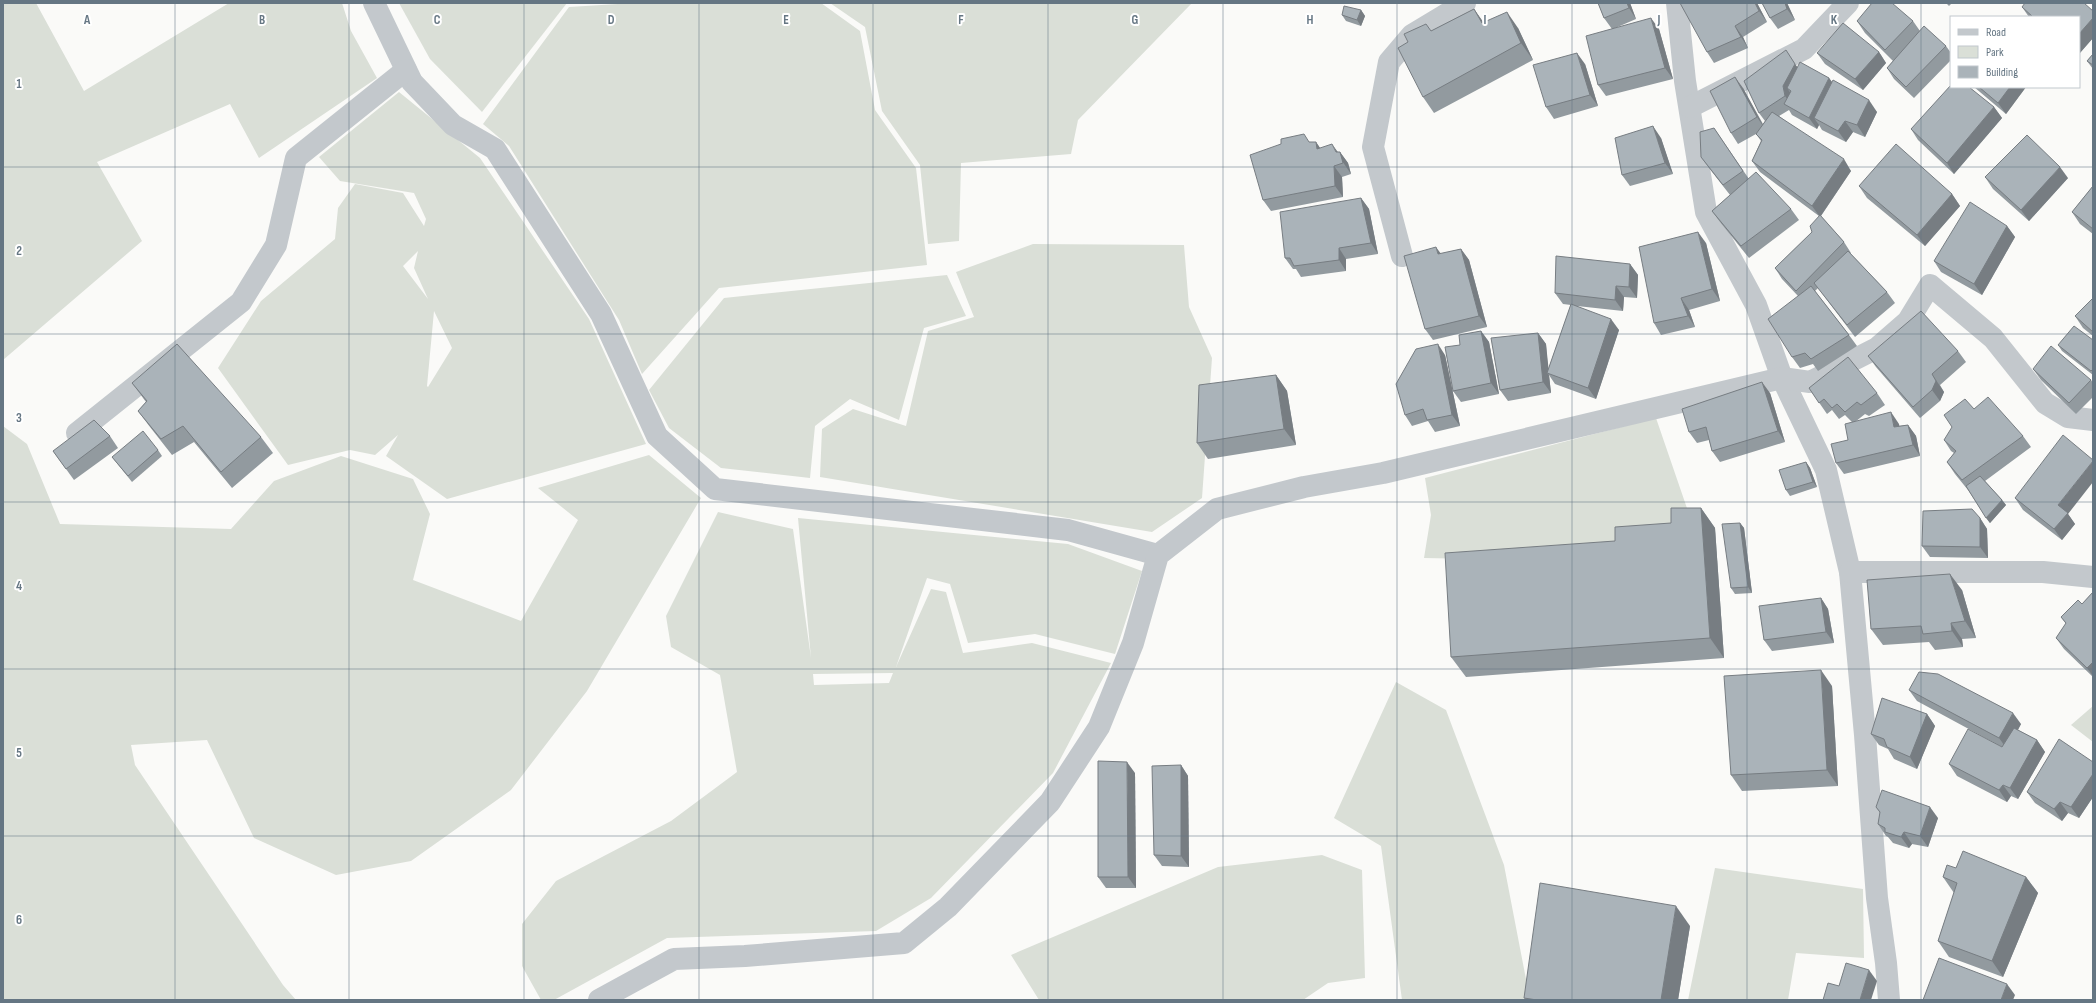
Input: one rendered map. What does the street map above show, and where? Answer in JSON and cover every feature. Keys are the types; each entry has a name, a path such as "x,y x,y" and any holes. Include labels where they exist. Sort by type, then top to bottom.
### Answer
{"street":[{"path":"374,3 412,82 453,125 495,149 602,314 656,436 715,489 1068,530 1158,555"},
{"path":"1402,256 1373,147 1389,62 1412,35 1466,3"},
{"path":"1677,3 1690,107 1706,212 1756,305 1782,378 1826,470 1850,572 1865,735 1877,898 1886,963 1889,1000"},
{"path":"1690,107 1804,49 1848,3"},
{"path":"77,433 241,302 276,245 296,158 406,70"},
{"path":"599,1000 674,959 761,955 904,943 948,907 1050,802 1099,727 1133,643 1158,555 1217,509 1304,487 1398,469 1782,378 1810,382 1877,348 1908,321 1930,285 1993,338 2045,403 2068,417 2093,420"},
{"path":"1850,572 2043,572 2093,577"}],"green space":[{"path":"3,3 36,3 84,91 229,3 342,3 351,31 377,78 259,158 230,104 97,162 142,241 3,360"},
{"path":"399,3 567,3 482,112 430,59"},
{"path":"634,3 821,3 860,31 875,110 916,168 927,265 719,288 642,374 619,320 509,146 483,124 569,7"},
{"path":"830,3 1192,3 1078,120 1071,154 961,163 959,241 928,244 920,165 882,111 865,27"},
{"path":"399,92 480,158 589,319 646,444 447,499 386,456 398,435 375,455 350,450 288,465 218,368 261,301 335,239 338,208 355,184 403,193 424,226 426,219 414,193 340,181 319,157","holes":["418,251 414,268 428,299 403,266","434,311 452,348 428,387 427,386"]},
{"path":"1033,244 1184,245 1189,307 1212,358 1202,498 1152,532 820,477 822,429 853,409 906,426 928,331 974,317 956,272"},
{"path":"947,275 966,316 924,328 899,420 850,399 815,426 810,478 721,468 669,428 649,390 724,298"},
{"path":"1656,418 1690,517 1576,561 1424,558 1431,515 1425,478"},
{"path":"3,426 27,444 60,524 231,529 274,481 341,456 413,479 430,514 413,580 521,621 578,520 538,488 649,455 701,498 587,691 511,790 411,861 336,875 254,838 207,740 131,745 135,765 283,985 296,1000 3,1000"},
{"path":"718,512 793,529 811,658 798,518 1068,544 1142,571 1115,654 1035,634 968,643 950,584 927,578 896,667 931,589 946,592 963,653 1032,643 1111,663 1053,773 931,898 876,931 667,938 554,1000 541,1000 522,966 522,924 556,881 671,821 737,772 720,675 671,647 666,616","holes":["893,673 889,683 814,685 813,674"]},
{"path":"1396,682 1446,710 1504,865 1530,1000 1402,1000 1381,846 1334,818"},
{"path":"2093,706 2093,742 2071,725"},
{"path":"1322,855 1362,870 1365,978 1328,983 1303,1000 1039,1000 1011,955 1218,867"},
{"path":"1715,868 1863,889 1864,958 1796,953 1788,1000 1688,1000"}],"building":[{"path":"1598,3 1627,3 1629,8 1604,18"},
{"path":"1680,3 1755,3 1759,11 1735,26 1741,37 1707,52"},
{"path":"1762,3 1785,3 1787,9 1770,18"},
{"path":"1872,3 1892,3 1913,21 1885,50 1857,21"},
{"path":"2025,3 2084,3 2093,11 2093,18 2080,33 2080,16 2032,16 2022,7"},
{"path":"1344,6 1361,10 1357,20 1342,15"},
{"path":"1474,9 1482,23 1507,12 1521,43 1423,97 1398,48 1408,42 1404,34 1426,24 1431,31"},
{"path":"1651,18 1665,68 1598,85 1586,36"},
{"path":"1843,23 1879,52 1855,79 1817,53"},
{"path":"1924,26 1946,46 1906,87 1887,68"},
{"path":"1786,50 1795,64 1783,86 1785,96 1759,113 1744,81"},
{"path":"1577,53 1590,95 1546,107 1533,65"},
{"path":"2093,54 2093,65 2087,61"},
{"path":"1800,62 1829,78 1809,118 1784,104 1791,91 1787,88"},
{"path":"1735,77 1757,117 1731,133 1710,91"},
{"path":"1833,80 1869,100 1857,125 1845,121 1838,131 1814,118"},
{"path":"1950,86 1950,88 1970,88 1994,107 1947,163 1911,129"},
{"path":"1980,88 2009,88 1998,103"},
{"path":"1772,112 1844,159 1812,206 1752,161 1762,140 1756,134"},
{"path":"1653,126 1665,163 1622,175 1615,138"},
{"path":"1714,128 1743,171 1723,185 1701,157 1700,132"},
{"path":"1304,134 1309,142 1316,142 1317,149 1332,144 1336,152 1340,152 1343,163 1334,166 1335,186 1263,200 1250,155 1281,144 1281,139"},
{"path":"2027,135 2060,167 2021,210 1985,177"},
{"path":"1896,144 1952,194 1917,235 1859,186"},
{"path":"1756,172 1791,209 1741,246 1712,211"},
{"path":"2093,186 2093,229 2072,212"},
{"path":"1361,198 1371,243 1339,248 1339,260 1294,266 1290,258 1285,258 1280,212"},
{"path":"1970,202 2007,226 1974,284 1934,261"},
{"path":"1820,215 1844,242 1796,291 1775,268 1812,232 1810,226"},
{"path":"1698,232 1712,289 1681,298 1688,316 1654,323 1639,247"},
{"path":"1436,247 1438,254 1461,249 1479,316 1425,329 1404,256"},
{"path":"1848,251 1887,292 1847,325 1814,283"},
{"path":"1556,256 1630,264 1629,287 1616,286 1615,300 1555,293"},
{"path":"1811,286 1849,335 1811,359 1805,353 1792,357 1768,319"},
{"path":"2093,298 2093,332 2075,316"},
{"path":"1571,304 1611,319 1588,388 1547,373"},
{"path":"1921,311 1958,351 1932,374 1936,381 1932,390 1913,407 1868,356"},
{"path":"2074,326 2093,340 2093,369 2091,371 2058,345"},
{"path":"1481,331 1491,383 1453,391 1445,347 1460,345 1459,335"},
{"path":"1538,333 1543,382 1500,390 1491,338"},
{"path":"177,344 261,437 221,472 183,426 161,439 138,411 147,401 132,383"},
{"path":"1438,344 1452,415 1427,420 1423,409 1405,415 1396,384 1416,349"},
{"path":"2051,346 2091,380 2069,403 2033,369"},
{"path":"1848,357 1877,393 1861,405 1857,402 1845,412 1837,404 1832,408 1824,399 1819,403 1809,388"},
{"path":"1276,375 1284,429 1197,443 1199,385"},
{"path":"1762,382 1778,431 1712,451 1706,427 1689,432 1682,409"},
{"path":"1988,397 2023,436 1962,480 1947,462 1956,451 1944,440 1952,427 1944,415 1965,399 1974,409"},
{"path":"1891,412 1894,427 1908,425 1913,445 1836,463 1831,444 1848,440 1845,424"},
{"path":"94,420 110,436 66,469 53,451"},
{"path":"143,431 158,450 128,476 112,457"},
{"path":"2063,435 2093,461 2058,505 2068,513 2054,529 2015,498"},
{"path":"1806,462 1813,482 1786,490 1779,470"},
{"path":"1980,476 2002,500 1986,518 1966,486"},
{"path":"1671,508 1701,508 1710,638 1451,657 1445,553 1615,541 1615,527 1671,523"},
{"path":"1972,509 1980,518 1980,547 1922,546 1923,511"},
{"path":"1740,523 1748,587 1731,588 1722,524"},
{"path":"1950,574 1965,621 1951,623 1952,631 1923,634 1921,626 1871,629 1867,580"},
{"path":"2093,592 2093,662 2087,668 2056,638 2066,623 2061,617 2078,600 2082,604"},
{"path":"1821,598 1826,632 1764,640 1759,606"},
{"path":"1821,670 1827,770 1731,775 1724,676"},
{"path":"1919,672 1938,674 2013,713 1999,738 1909,690"},
{"path":"1882,698 1927,714 1910,757 1887,747 1884,739 1871,734"},
{"path":"2014,728 2037,740 2010,788 2003,785 1999,790 1949,764 1968,729 2002,747"},
{"path":"2059,739 2093,762 2093,774 2071,807 2060,802 2054,809 2027,792"},
{"path":"1098,761 1127,762 1128,877 1098,877"},
{"path":"1181,765 1181,856 1154,855 1152,766"},
{"path":"1882,790 1930,807 1920,836 1904,832 1901,837 1885,832 1885,828 1878,824 1880,812 1876,807"},
{"path":"1963,851 2026,877 1992,961 1938,941 1957,883 1943,877 1947,865 1956,868"},
{"path":"1540,883 1676,906 1661,1000 1537,1000 1524,998"},
{"path":"1939,958 2007,984 2001,1000 1923,1000"},
{"path":"1846,963 1869,970 1860,1000 1823,1000 1828,983 1839,986"}]}
